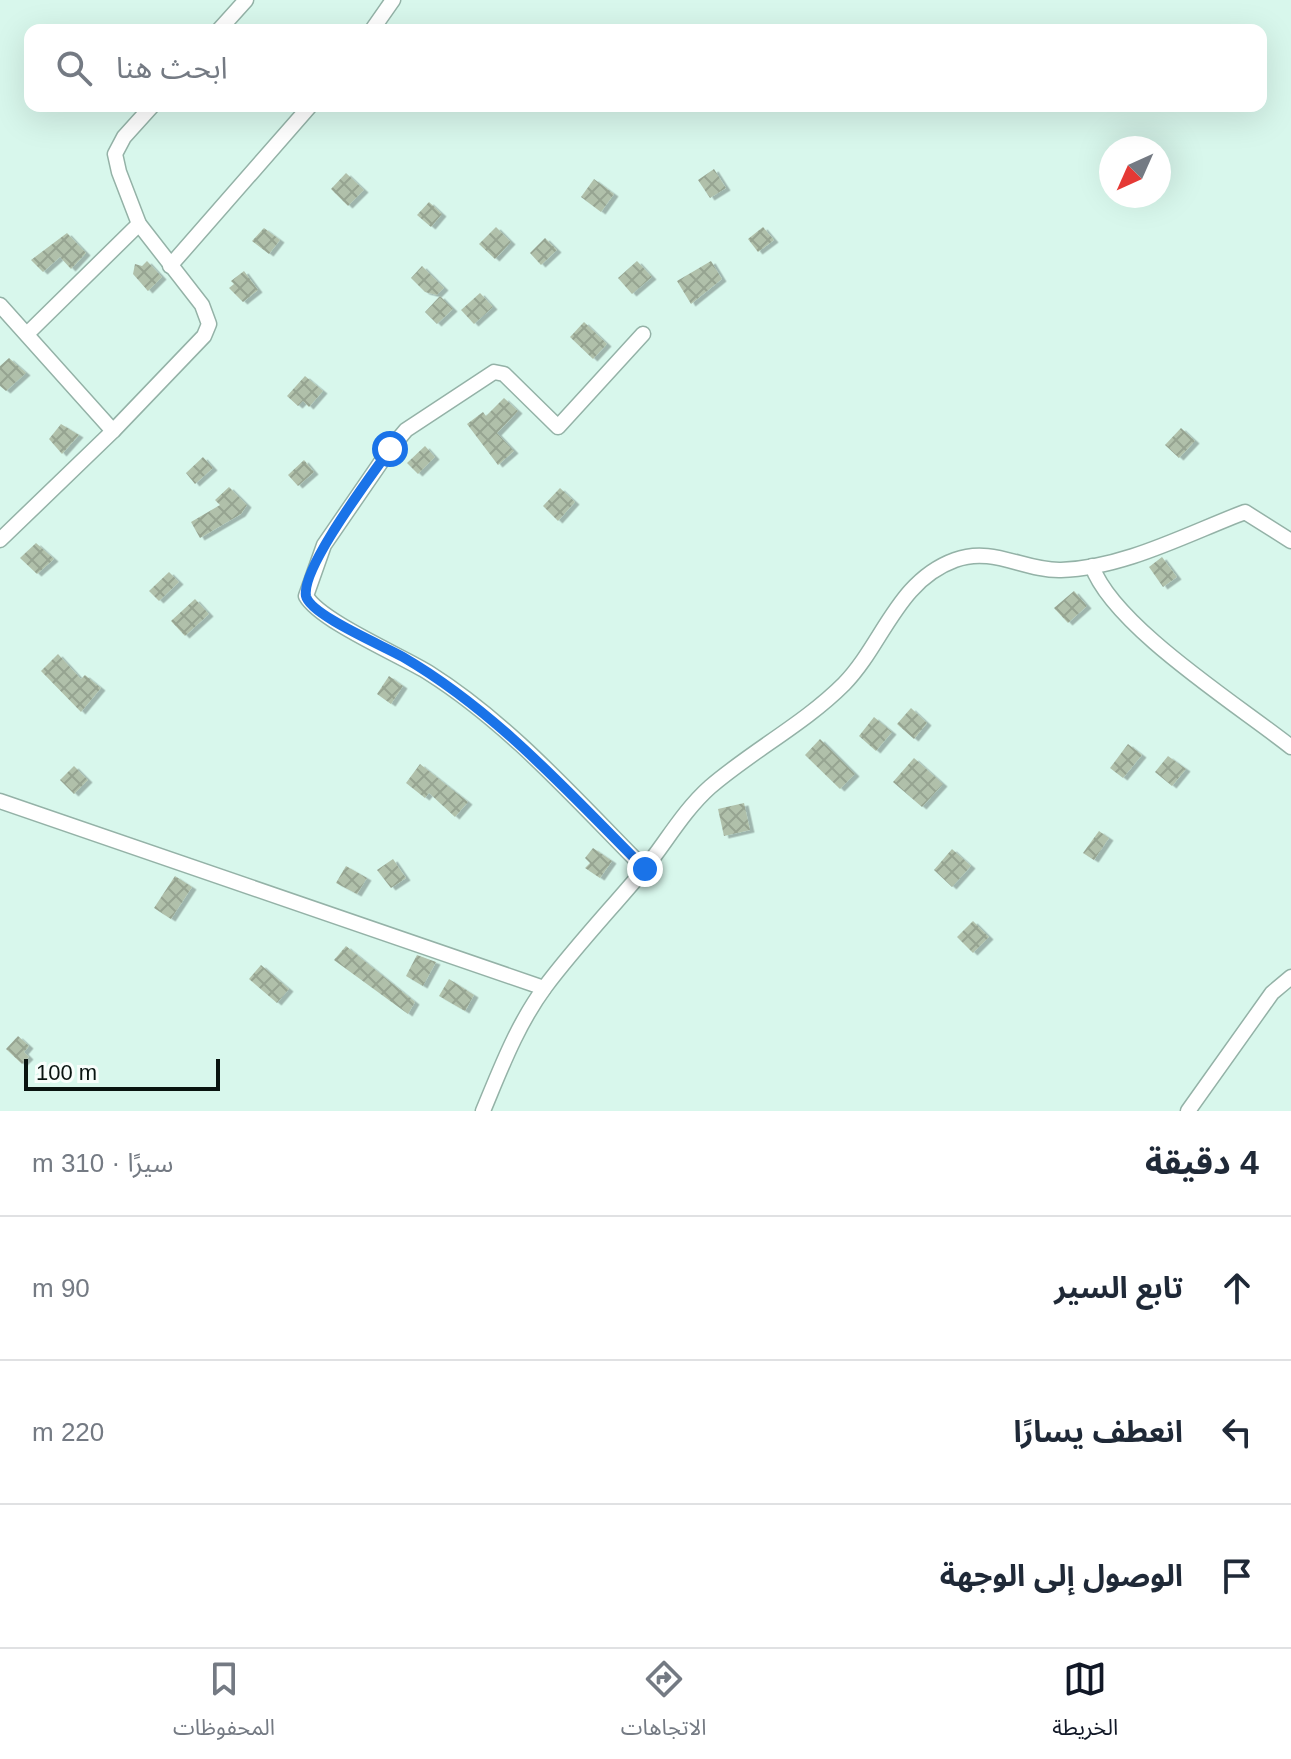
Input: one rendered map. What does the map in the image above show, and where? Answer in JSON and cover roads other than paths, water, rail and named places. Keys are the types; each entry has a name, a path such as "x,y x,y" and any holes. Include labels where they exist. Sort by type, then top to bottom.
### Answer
{"street":[{"path":"224,24 246,0"},
{"path":"376,24 393,0"},
{"path":"0,540 113,431 204,336 209,324 202,305 139,224 115,154 124,137 147,112"},
{"path":"170,266 305,112"},
{"path":"27,334 139,224"},
{"path":"0,305 113,431"},
{"path":"643,334 558,427 504,374 494,372 406,430 324,545 306,596 317,611 383,646 471,701 512,736 645,869"},
{"path":"483,1111 512,1041 544,988 645,869 698,798 845,682 898,605 924,578 955,560 982,555 1016,560 1040,569 1092,566 1159,546 1245,512 1291,541"},
{"path":"1092,566 1098,584 1132,623 1291,747"},
{"path":"0,801 544,988"},
{"path":"1188,1111 1272,993 1291,977"}]}
